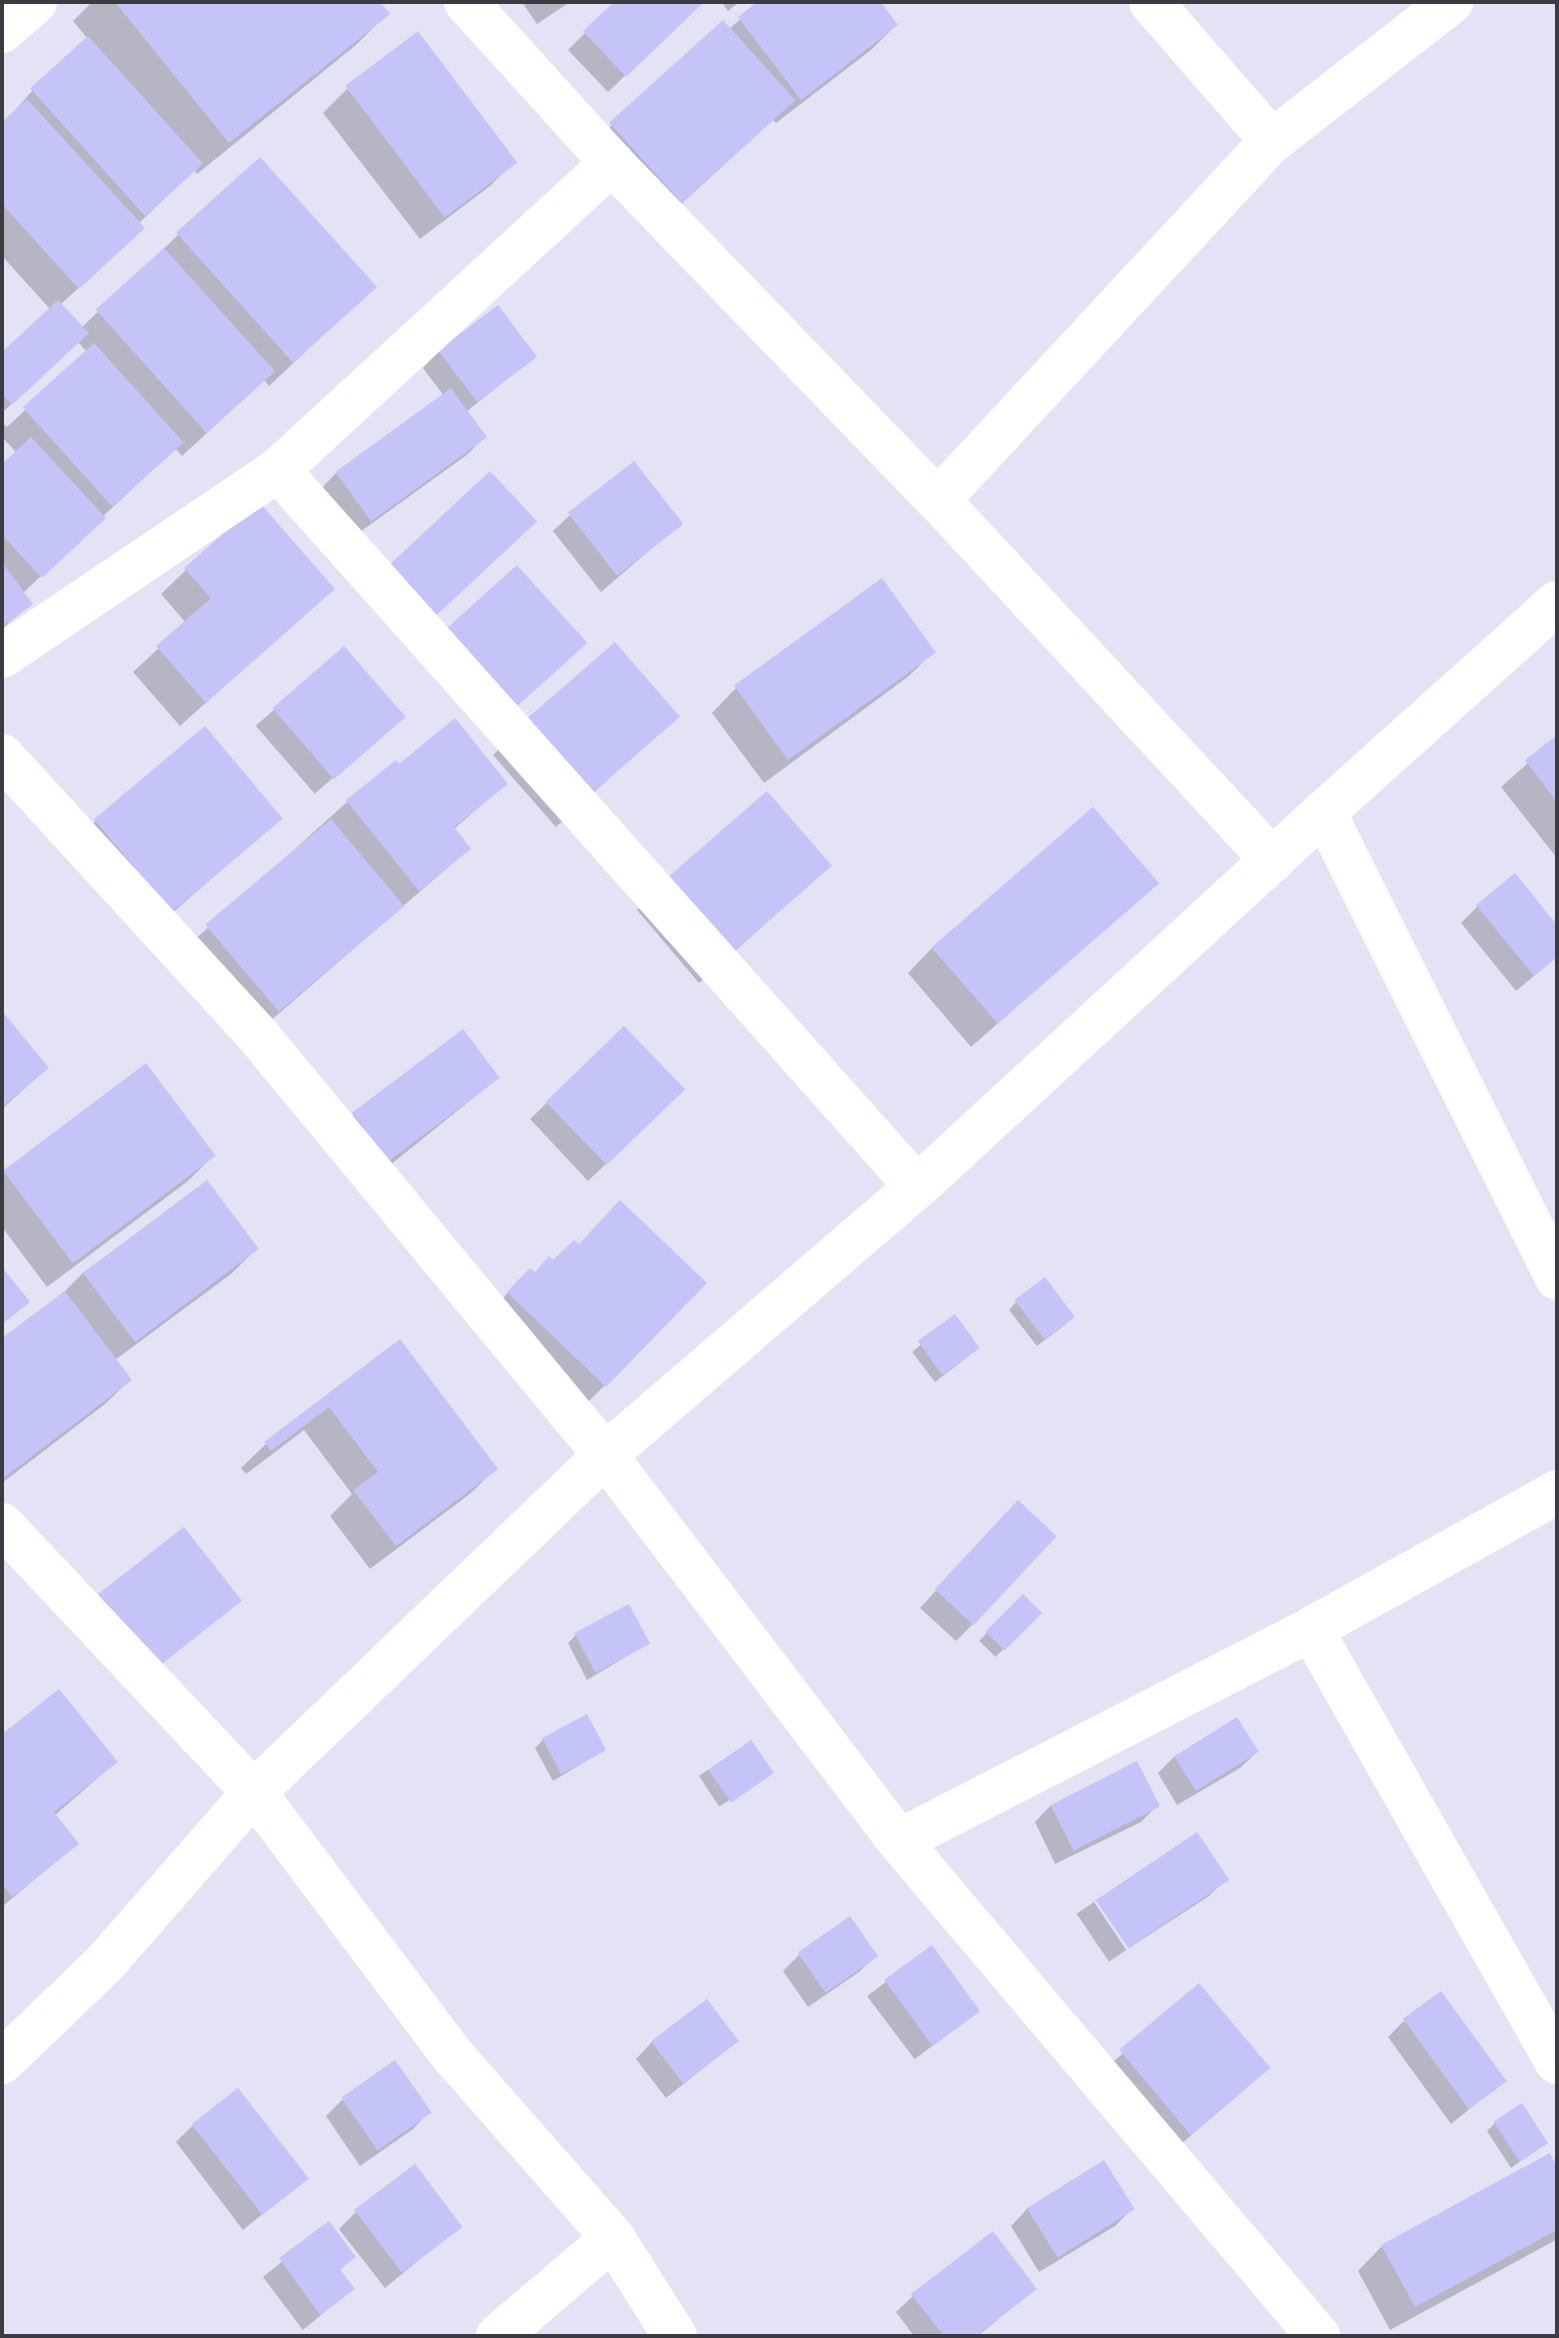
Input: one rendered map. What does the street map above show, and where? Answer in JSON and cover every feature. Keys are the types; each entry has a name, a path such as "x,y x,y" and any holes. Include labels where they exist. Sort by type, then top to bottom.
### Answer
{"street":[{"path":"2,31 35,2"},
{"path":"466,2 612,163 938,500 1273,861"},
{"path":"1151,2 1272,141"},
{"path":"938,500 1272,141 1451,2"},
{"path":"2,656 278,470 612,163"},
{"path":"278,470 917,1187"},
{"path":"2,2062 105,1963 254,1792 605,1455 917,1187 1324,812 1557,603"},
{"path":"2,756 260,1038 605,1455 899,1841 1318,2336"},
{"path":"1324,812 1557,1278"},
{"path":"899,1841 1311,1629 1557,1492"},
{"path":"2,1525 254,1792 454,2057 613,2238 675,2336"},
{"path":"1311,1629 1557,2062"},
{"path":"498,2336 613,2238"}],"building":[{"path":"115,2 380,2 390,14 229,143"},
{"path":"614,2 704,2 626,77 583,31"},
{"path":"757,2 881,2 898,25 801,100 738,17"},
{"path":"723,20 795,100 682,203 609,122"},
{"path":"418,31 517,163 445,218 345,86"},
{"path":"88,36 203,164 145,216 30,88"},
{"path":"27,99 145,228 79,289 2,204 2,122"},
{"path":"260,157 377,287 293,363 176,233"},
{"path":"164,248 275,371 207,433 96,310"},
{"path":"58,300 89,333 12,405 2,394 2,352"},
{"path":"498,305 537,357 477,402 438,350"},
{"path":"94,343 184,443 112,507 23,407"},
{"path":"451,388 487,437 371,521 335,472"},
{"path":"31,437 106,518 42,578 2,535 2,464"},
{"path":"634,461 683,524 617,576 568,513"},
{"path":"490,471 537,521 427,624 380,574"},
{"path":"259,502 335,589 206,703 156,646 211,598 184,568"},
{"path":"4,565 33,604 2,627 2,567"},
{"path":"517,565 587,643 508,715 437,637"},
{"path":"882,578 936,652 788,760 734,686"},
{"path":"615,642 680,717 581,803 516,728"},
{"path":"344,646 406,717 334,779 272,708"},
{"path":"455,718 508,784 454,827 471,849 419,891 346,800 396,760 399,764"},
{"path":"205,726 283,819 172,912 94,819"},
{"path":"1557,735 1557,802 1525,760"},
{"path":"767,791 832,866 726,958 661,884"},
{"path":"1093,807 1159,883 998,1024 931,947"},
{"path":"331,819 404,906 279,1012 205,924"},
{"path":"1515,873 1557,925 1557,957 1534,976 1476,905"},
{"path":"2,1011 49,1068 2,1107"},
{"path":"624,1026 685,1089 607,1165 546,1102"},
{"path":"463,1029 500,1078 389,1161 352,1113"},
{"path":"146,1063 216,1156 73,1263 3,1171"},
{"path":"207,1180 259,1249 135,1342 83,1273"},
{"path":"620,1200 707,1283 606,1387 507,1292 530,1268 535,1272 549,1256 553,1260 574,1240 579,1244"},
{"path":"2,1267 30,1302 2,1324"},
{"path":"1045,1277 1075,1317 1045,1340 1015,1300"},
{"path":"65,1291 132,1380 2,1479 2,1338"},
{"path":"955,1314 980,1348 942,1375 918,1341"},
{"path":"400,1339 498,1469 396,1546 353,1490 378,1472 329,1407 271,1451 264,1442"},
{"path":"1018,1500 1057,1536 974,1625 935,1589"},
{"path":"184,1527 242,1601 156,1668 98,1594"},
{"path":"1023,1594 1042,1613 1005,1651 986,1631"},
{"path":"629,1604 650,1644 595,1673 574,1633"},
{"path":"59,1689 118,1762 54,1812 79,1844 12,1897 2,1884 2,1734"},
{"path":"587,1714 606,1750 561,1774 542,1738"},
{"path":"1237,1717 1259,1752 1196,1791 1174,1756"},
{"path":"751,1740 774,1773 731,1803 708,1770"},
{"path":"1137,1761 1160,1806 1074,1850 1051,1805"},
{"path":"1197,1832 1229,1880 1128,1948 1096,1900"},
{"path":"850,1916 878,1956 826,1993 798,1953"},
{"path":"932,1945 980,2011 932,2046 884,1980"},
{"path":"1199,1983 1270,2068 1191,2135 1119,2050"},
{"path":"1441,1991 1507,2082 1469,2109 1403,2019"},
{"path":"707,1999 739,2041 683,2083 651,2041"},
{"path":"395,2060 432,2112 378,2150 341,2098"},
{"path":"238,2088 309,2179 262,2215 192,2124"},
{"path":"1522,2103 1548,2143 1520,2162 1493,2122"},
{"path":"1550,2153 1557,2167 1557,2230 1415,2307 1381,2245"},
{"path":"1104,2160 1135,2209 1058,2257 1027,2208"},
{"path":"415,2164 463,2227 402,2273 354,2210"},
{"path":"329,2221 356,2257 340,2269 355,2289 320,2315 279,2258"},
{"path":"993,2231 1037,2289 976,2336 944,2336 911,2294"}]}
